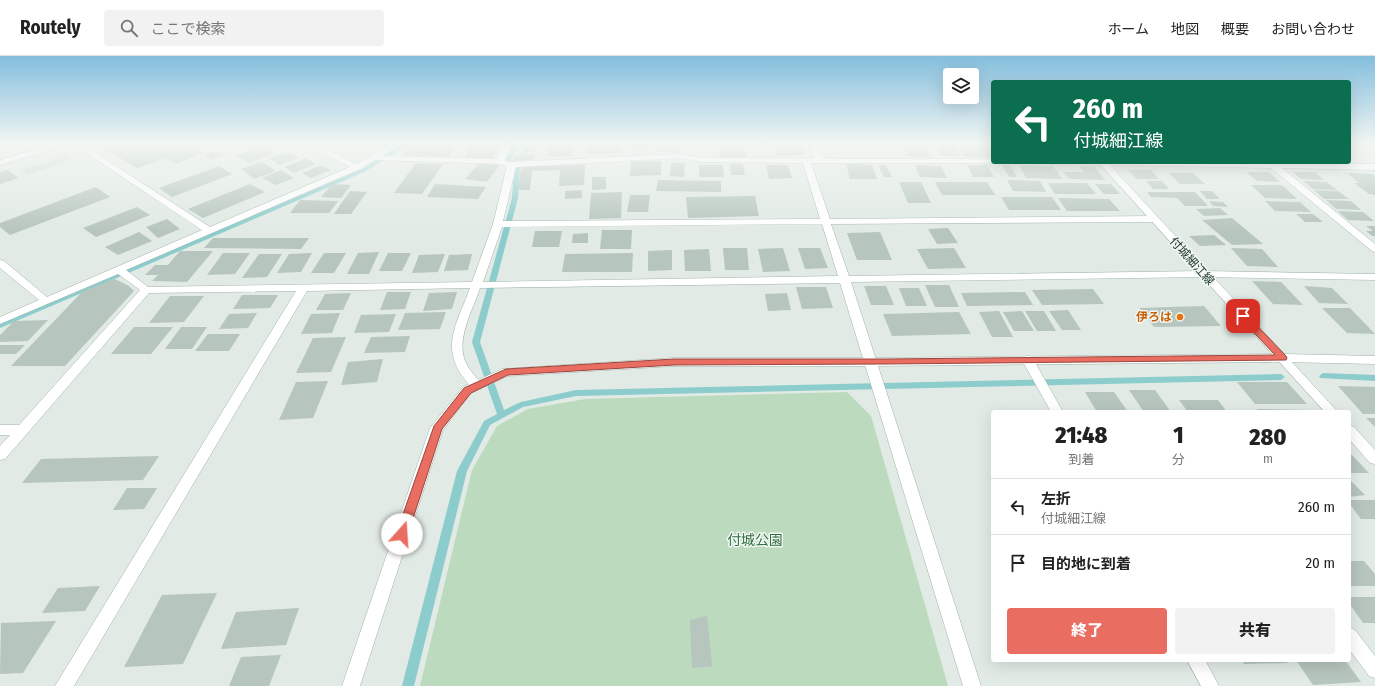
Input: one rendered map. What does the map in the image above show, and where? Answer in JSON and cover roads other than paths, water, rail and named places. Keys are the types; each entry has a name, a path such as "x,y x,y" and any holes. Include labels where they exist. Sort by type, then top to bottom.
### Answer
{"street":[{"path":"120,172 209,231"},
{"path":"0,321 345,172"},
{"path":"477,386 461,366 456,350 458,336 498,224 510,172"},
{"path":"810,172 972,686"},
{"name":"付城細江線","path":"1112,172 1330,410"},
{"path":"1282,172 1375,249"},
{"path":"498,224 1154,219"},
{"path":"0,263 46,301"},
{"path":"119,270 146,290 1204,274 1375,277"},
{"path":"64,686 303,288"},
{"path":"0,455 146,290"},
{"path":"351,686 438,428 467,390 506,372 674,362 871,362 1283,358 1375,360"},
{"path":"1028,360 1056,410"},
{"path":"0,430 22,430"},
{"path":"1351,432 1375,459"},
{"path":"1351,639 1375,670"},
{"path":"1197,662 1210,686"}],"waterway":[{"path":"0,326 359,172"},
{"path":"502,415 476,342 515,198 517,172"},
{"path":"1323,376 1375,378"},
{"path":"408,686 462,471 487,423 521,405 576,393 1281,377"}],"place":[{"name":"伊ろは","path":"1180,317"}],"park label":[{"name":"付城公園","path":"755,540"}]}
